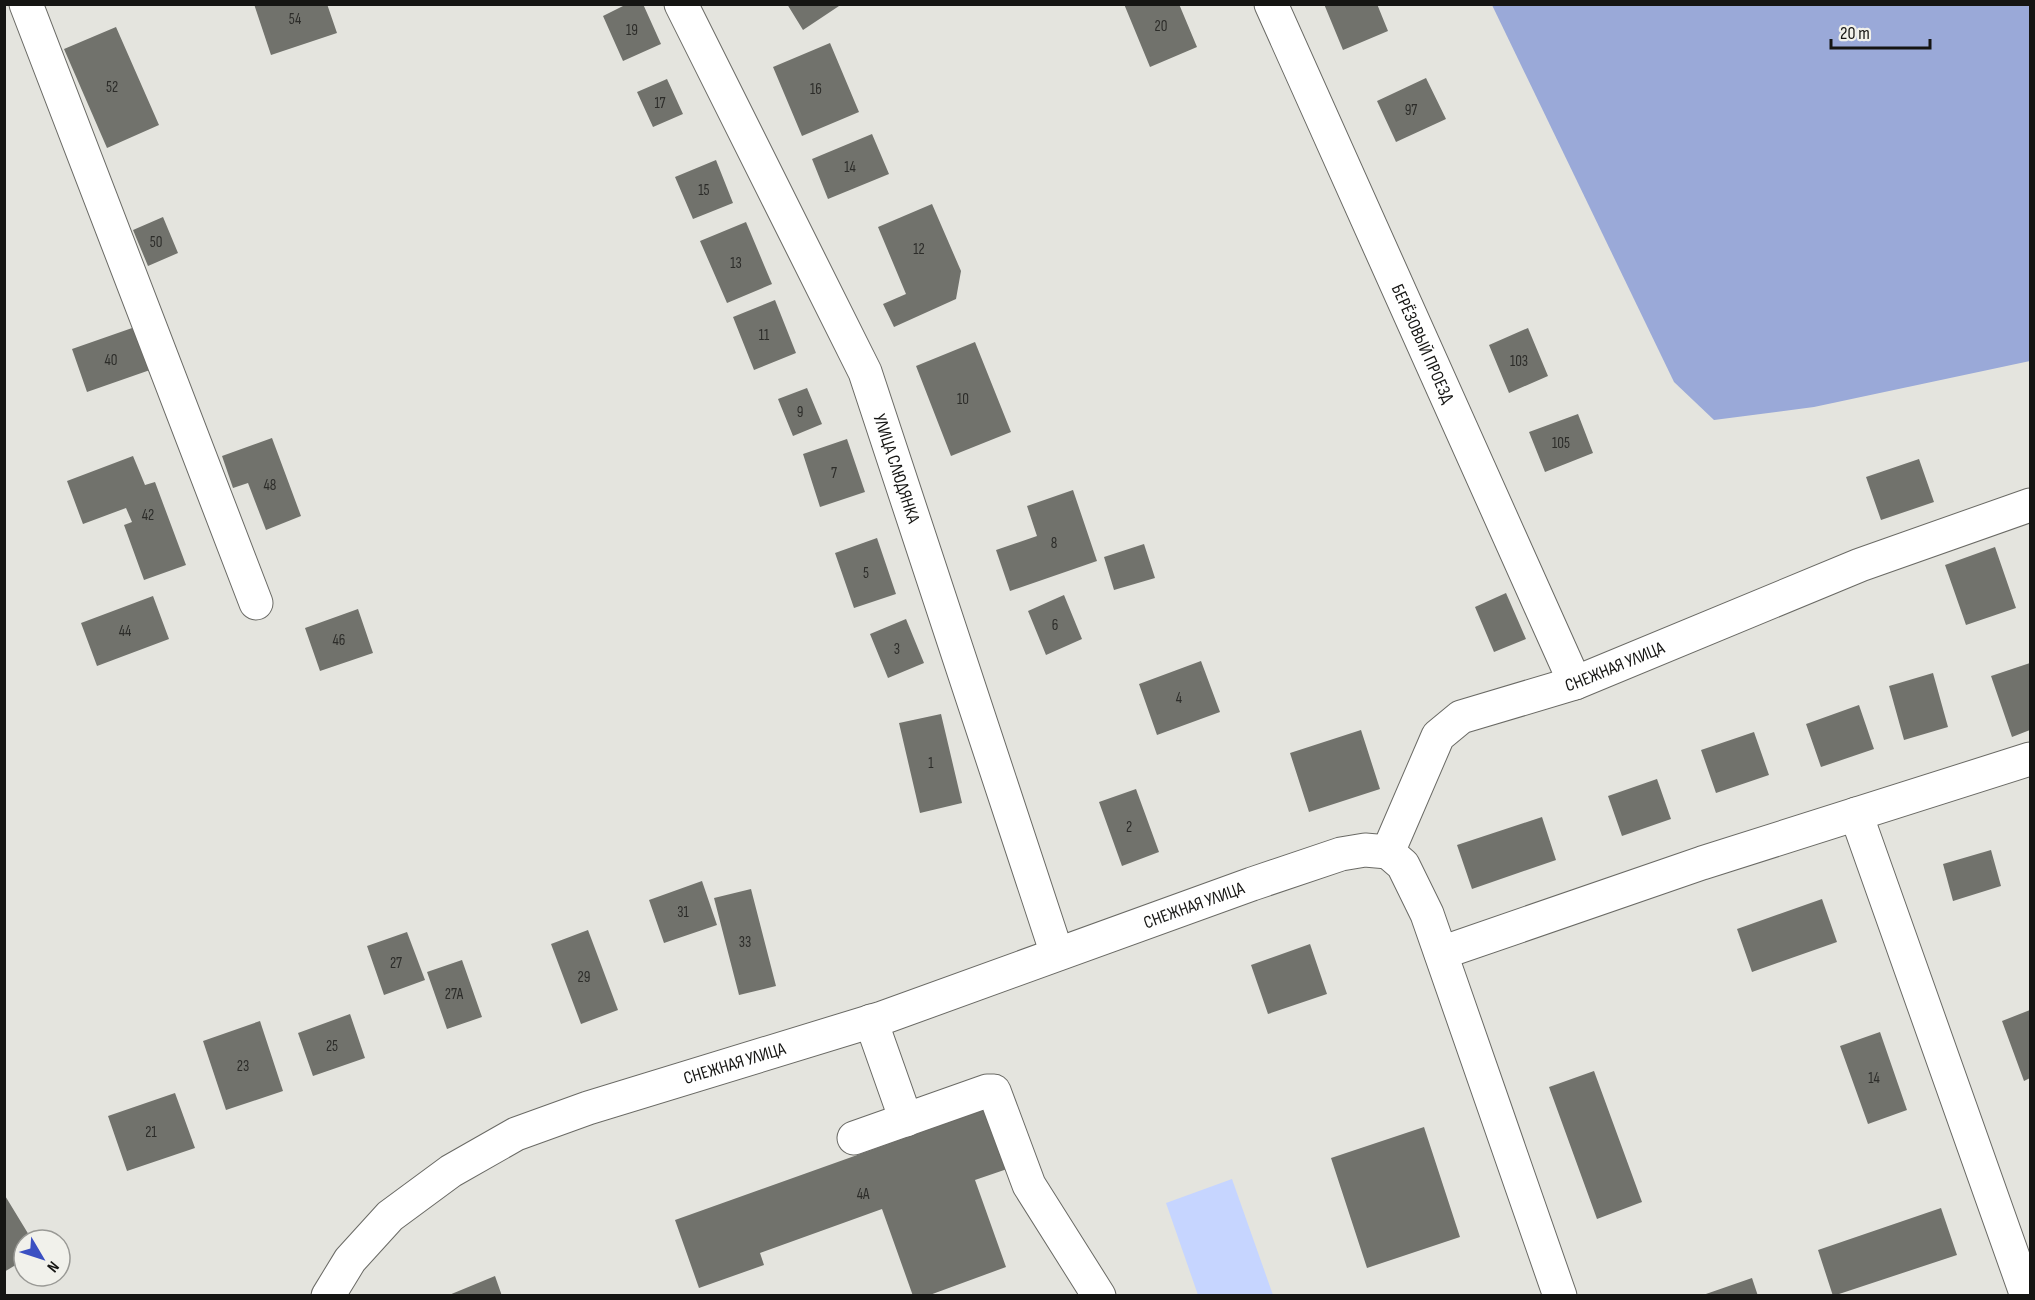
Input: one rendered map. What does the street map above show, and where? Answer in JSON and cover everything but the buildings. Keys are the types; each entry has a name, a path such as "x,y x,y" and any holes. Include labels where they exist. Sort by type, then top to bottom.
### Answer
{"street":[{"path":"26,4 256,603"},
{"name":"УЛИЦА СЛЮДЯНКА","path":"681,4 865,372 1057,954"},
{"name":"БЕРЁЗОВЫЙ ПРОЕЗД","path":"1271,4 1575,683"},
{"name":"СНЕЖНАЯ УЛИЦА","path":"328,1296 351,1260 390,1216 451,1171 516,1134 588,1108 871,1021 1341,854 1365,850 1388,852 1438,736 1461,717 1575,683 1860,565 2031,506"},
{"path":"1441,953 1702,863 2031,759"},
{"path":"1856,814 2027,1296"},
{"path":"1388,852 1403,865 1414,883 1441,953 1560,1296"},
{"path":"871,1021 906,1120"},
{"path":"854,1138 987,1091 994,1091 1029,1185 1099,1296"}],"shaded area":[{"path":"1492,5 2030,5 2030,361 1814,407 1714,420 1674,382"},
{"path":"1232,1179 1273,1295 1198,1295 1166,1203"}]}
